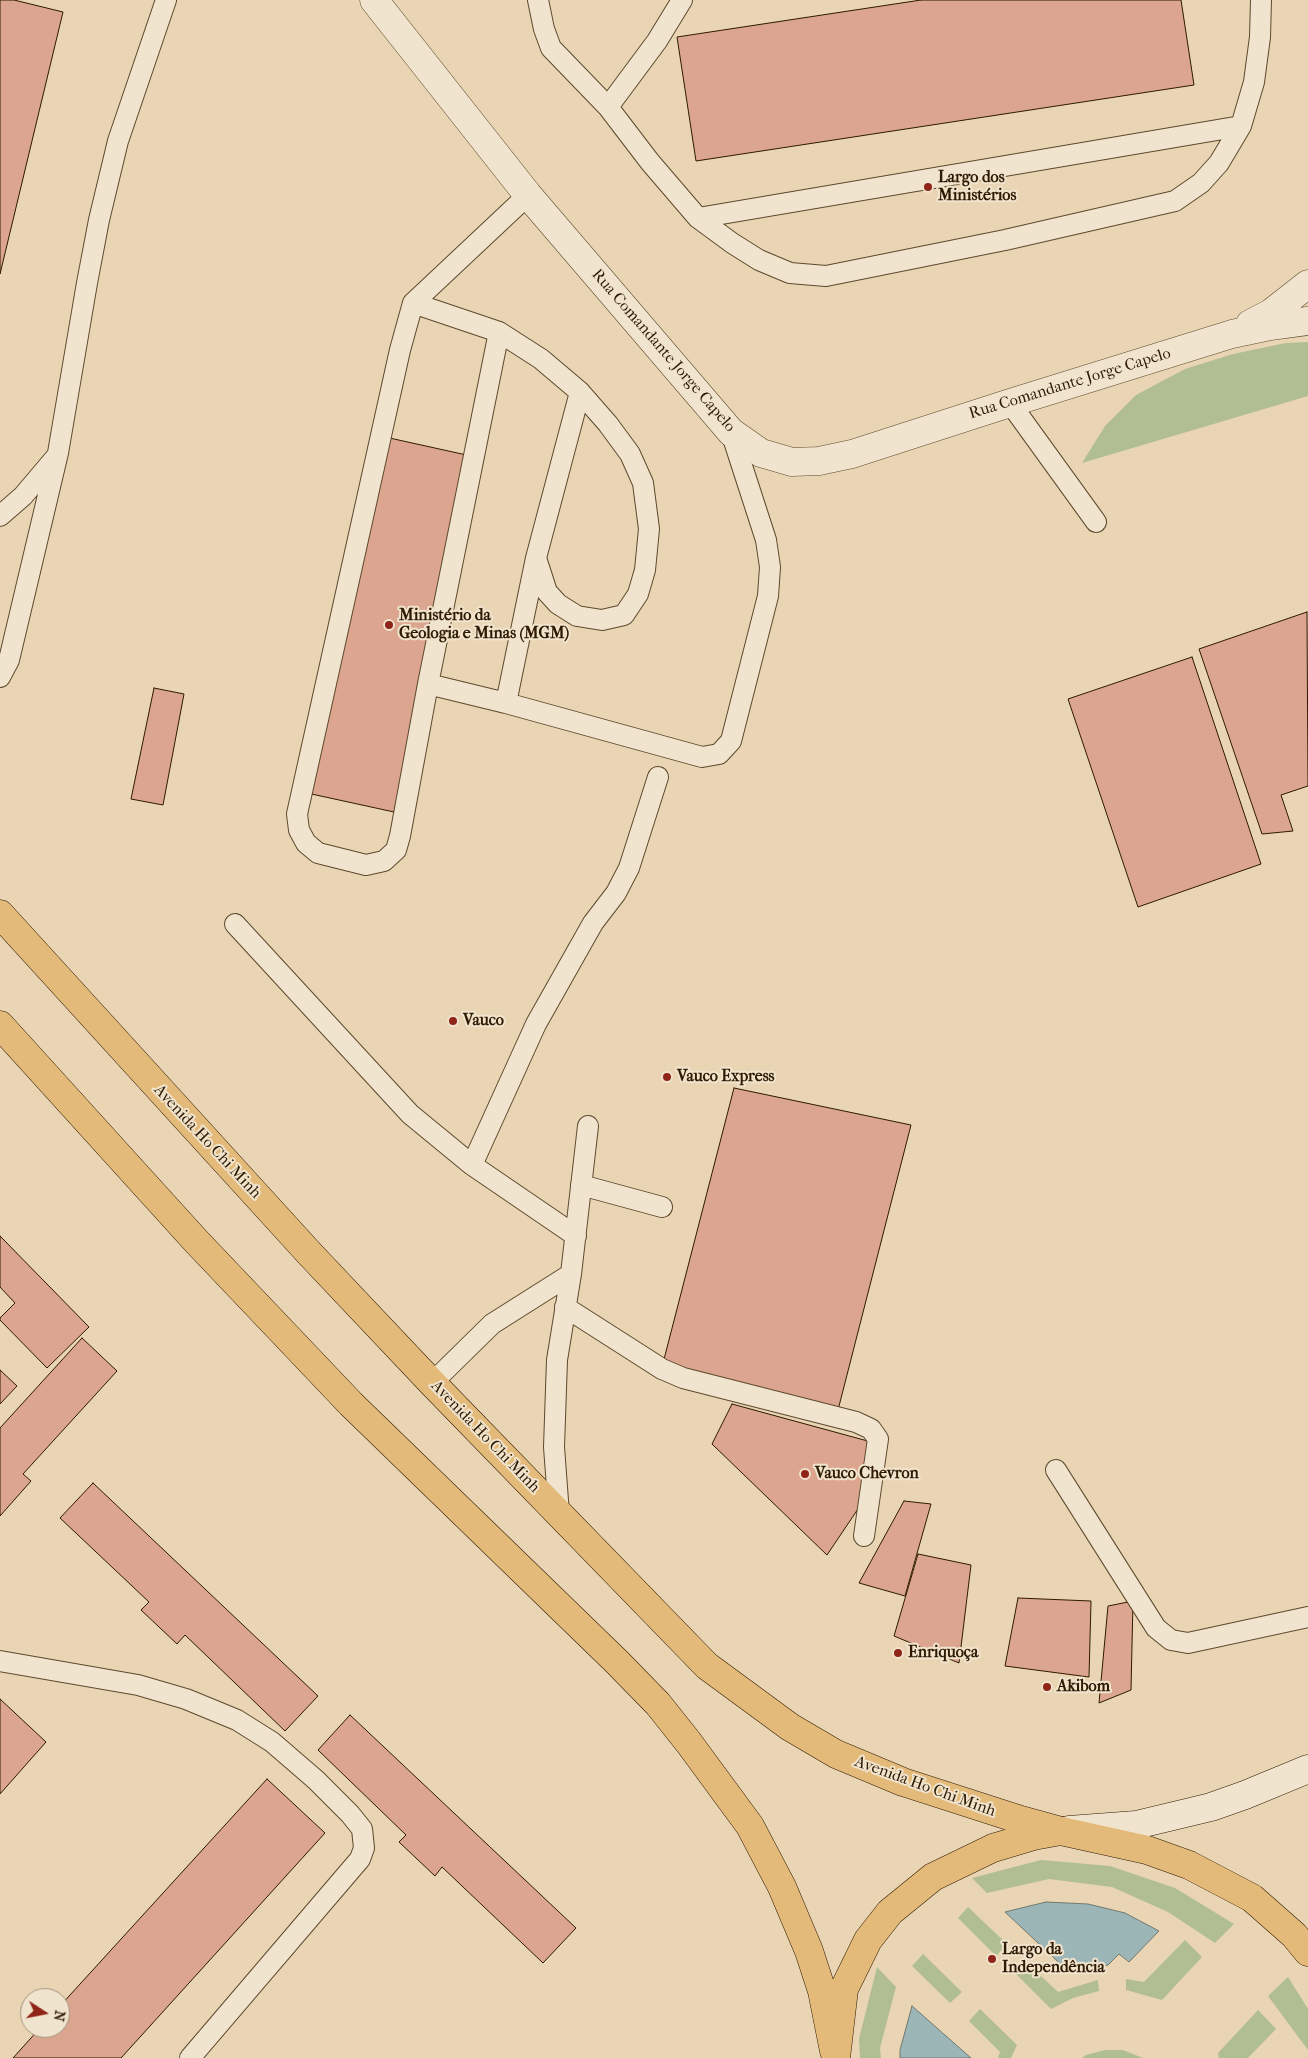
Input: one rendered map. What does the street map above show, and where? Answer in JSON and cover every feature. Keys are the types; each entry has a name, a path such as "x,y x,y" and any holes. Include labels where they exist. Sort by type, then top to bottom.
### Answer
{"main road":[{"name":"Avenida Ho Chi Minh","path":"0,914 303,1247 432,1383 707,1666 790,1727 836,1754 903,1782 1021,1820 1147,1850 1189,1865 1252,1898 1294,1935 1308,1952"},
{"path":"0,1025 196,1241 351,1404 658,1704 750,1826 782,1887 809,1951 822,1991 836,2058"},
{"path":"836,2058 844,1989 868,1940 890,1912 933,1877 993,1848 1061,1831"}],"street":[{"name":"Rua Comandante Jorge Capelo","path":"374,0 528,195 731,432 761,453 792,462 819,461 852,454 1232,334 1308,321"},
{"name":"Rua Comandante Jorge Capelo","path":"1232,334 1271,313 1308,284"},
{"path":"1061,1831 1136,1825 1211,1807 1253,1792 1308,1768"}],"lane":[{"path":"4,669 58,453 99,220 118,142 166,0"},
{"path":"538,0 544,29 552,48 608,107 650,162 698,218 759,260 790,273 826,276 1005,240 1175,201 1201,183 1219,163 1241,126 1254,82 1260,37 1261,0"},
{"path":"608,107 657,41 682,0"},
{"path":"698,218 1241,126"},
{"path":"499,332 396,850 384,861 366,865 318,853 306,843 299,830 296,814 400,350 413,303 528,195"},
{"path":"413,303 499,332 541,359 580,392 608,424 630,454 643,483 649,529 645,570 638,594 624,614 602,620 577,616 558,604 546,592 536,558"},
{"path":"506,704 536,558 580,392"},
{"path":"1010,403 1096,522"},
{"path":"428,684 702,757 719,754 731,741 768,596 770,567 766,540 731,432"},
{"path":"0,516 23,496 58,453"},
{"path":"0,635 4,669"},
{"path":"472,1165 536,1024 593,923 616,893 629,868 658,777"},
{"path":"234,924 410,1114 472,1165 576,1236"},
{"path":"559,1514 554,1448 557,1360 571,1274 588,1126"},
{"path":"581,1185 662,1207"},
{"path":"432,1383 492,1324 571,1274"},
{"path":"565,1307 662,1370 856,1422 871,1429 878,1439 864,1536"},
{"path":"1056,1470 1156,1628 1171,1640 1188,1643 1308,1616"},
{"path":"0,1660 138,1685 186,1699 237,1720 272,1742 316,1780 350,1814 362,1829 364,1848 360,1859 190,2058"}],"green space":[{"path":"1308,342 1308,396 1082,463 1105,426 1136,395 1185,369 1233,354 1286,343"},
{"path":"1041,1860 1110,1866 1175,1888 1234,1924 1215,1943 1168,1912 1112,1887 1049,1879 987,1893 972,1878"},
{"path":"968,1907 1007,1944 996,1956 958,1918"},
{"path":"1185,1940 1202,1957 1162,2000 1126,1990 1126,1979 1144,1982"},
{"path":"923,1954 962,1992 950,2003 912,1966"},
{"path":"1025,1961 1058,1992 1098,1980 1099,1991 1073,1998 1051,2009 1013,1971"},
{"path":"877,1967 896,1987 880,2048 881,2058 860,2058 859,2039"},
{"path":"1288,1977 1308,2009 1308,2050 1268,1996"},
{"path":"980,2009 1017,2045 1011,2058 998,2058 1000,2052 969,2021"},
{"path":"1258,2010 1276,2029 1248,2058 1219,2058 1218,2053"},
{"path":"1105,2050 1123,2050 1143,2058 1082,2058 1086,2055"}],"water":[{"path":"1046,1902 1088,1904 1125,1913 1159,1931 1129,1962 1119,1954 1108,1965 1070,1973 1005,1912"},
{"path":"912,2006 971,2058 900,2058 900,2050"}],"building":[{"path":"0,0 14,0 63,12 0,274"},
{"path":"921,0 1181,0 1194,85 696,161 677,37"},
{"name":"Ministério da Geologia e Minas (MGM)","path":"385,437 471,456 394,812 307,793"},
{"path":"1307,612 1308,786 1281,795 1293,831 1262,834 1199,649"},
{"path":"1192,657 1261,864 1138,907 1068,699"},
{"path":"154,688 184,694 163,805 131,799"},
{"path":"734,1088 911,1125 838,1410 662,1367"},
{"path":"0,1236 89,1327 47,1368 0,1320 15,1303 0,1287"},
{"path":"82,1338 117,1371 23,1474 31,1481 0,1516 0,1428"},
{"path":"0,1370 17,1386 0,1404"},
{"name":"Vauco Chevron","path":"732,1404 875,1443 862,1503 827,1555 712,1444"},
{"path":"93,1483 318,1696 285,1731 185,1635 177,1644 141,1610 149,1602 60,1518"},
{"path":"904,1501 931,1504 905,1596 859,1583"},
{"path":"918,1554 971,1565 959,1663 894,1636"},
{"path":"1018,1598 1091,1601 1089,1677 1005,1666"},
{"path":"1133,1601 1131,1690 1099,1703 1108,1606"},
{"path":"0,1699 46,1742 0,1794"},
{"path":"350,1715 576,1928 543,1963 442,1867 435,1876 399,1842 406,1835 318,1750"},
{"path":"267,1779 325,1833 121,2058 13,2058 31,2038 70,2038 70,1995"}],"place":[{"name":"Largo dos Ministérios","path":"928,187"},
{"name":"Ministério da Geologia e Minas (MGM)","path":"389,625"},
{"name":"Vauco","path":"453,1021"},
{"name":"Vauco Express","path":"667,1077"},
{"name":"Vauco Chevron","path":"805,1474"},
{"name":"Enriquoça","path":"898,1653"},
{"name":"Akibom","path":"1047,1687"},
{"name":"Largo da Independência","path":"992,1959"}]}
